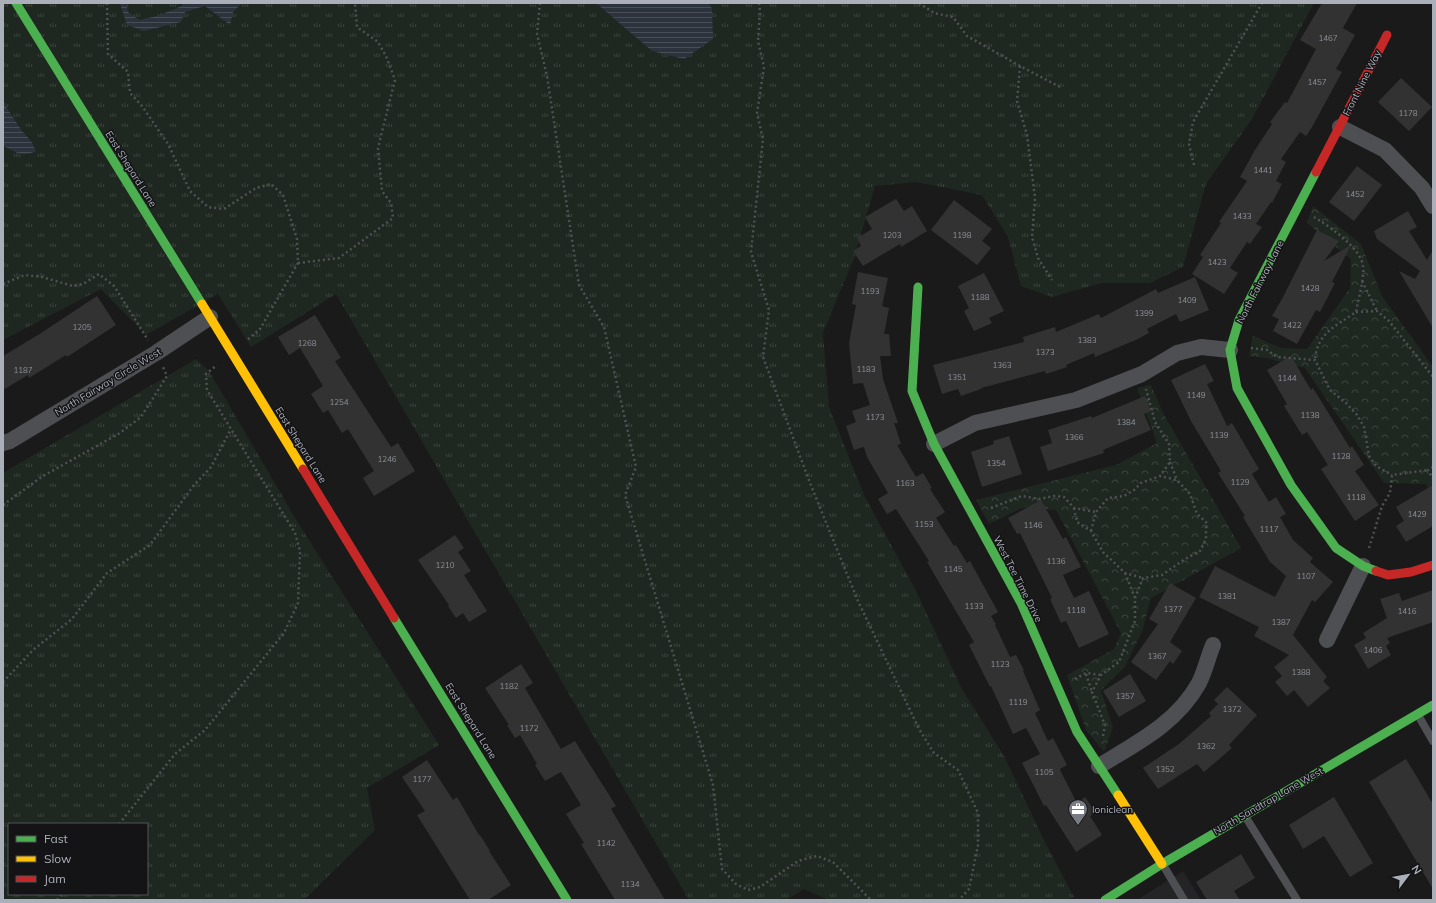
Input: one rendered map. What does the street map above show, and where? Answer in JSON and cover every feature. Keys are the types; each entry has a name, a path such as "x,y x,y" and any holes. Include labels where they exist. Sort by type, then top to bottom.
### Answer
{"street":[{"name":"East Shepard Lane","path":"16,3 567,900"},
{"name":"Front Nine Way","path":"1387,35 1340,127 1385,150 1422,188 1433,206"},
{"name":"North Fairway Lane","path":"1230,350 1239,320 1340,127"},
{"name":"West Tee Time Drive","path":"918,287 912,392 934,444 1021,603 1077,732 1162,864"},
{"name":"North Fairway Circle West","path":"3,443 10,441 156,353 210,317"},
{"path":"934,444 975,423 1076,400 1142,374 1177,353 1201,347 1230,350 1237,388 1291,484 1336,548 1363,566 1388,575 1411,572 1433,565"},
{"path":"1327,640 1363,566"},
{"path":"1099,766 1159,728 1184,705 1200,682 1213,645"},
{"name":"North Sandtrap Lane West","path":"1105,900 1162,864 1433,704"}],"lane":[{"path":"1417,714 1433,741"},
{"path":"1245,815 1297,900"},
{"path":"1162,864 1184,900"}],"path":[{"path":"107,3 108,54 128,72 130,93 142,106 168,144 190,191 208,208 224,209 256,188 271,184 283,194 298,239 298,263 260,329 206,374 207,390 295,534 300,551 298,604 284,633 205,730 176,754 120,823"},
{"path":"298,263 339,258 393,218 391,203 382,191 378,148 395,80 386,56 378,42 356,27 355,3"},
{"path":"540,3 537,34 547,76 578,285 604,327 636,467 626,495 713,785 722,869 736,884 748,890 760,887 798,861 817,856 833,862 871,900"},
{"path":"758,3 760,12 758,41 764,67 757,113 763,139 751,252 769,310 763,357 810,483 858,601 912,716 934,753 958,770 978,813 978,845 969,889 959,900"},
{"path":"919,3 934,13 953,16 967,36 1060,87"},
{"path":"1194,165 1189,144 1193,122 1262,3"},
{"path":"1020,66 1017,101 1027,135 1035,198 1032,237 1038,258 1052,280"},
{"path":"1298,208 1325,224 1343,238 1356,251 1363,266 1356,312"},
{"path":"1362,280 1377,311 1389,321 1433,377"},
{"path":"1377,311 1356,312 1321,338 1316,350 1316,360 1330,390 1346,403 1364,427 1370,456 1376,466 1392,475 1428,470 1433,467"},
{"path":"1230,350 1255,348 1267,350 1277,357 1316,360"},
{"path":"1125,573 1143,578 1162,575 1185,559 1200,551 1206,539 1206,522 1197,514 1190,494 1177,480 1170,462 1169,444 1155,422 1142,374"},
{"path":"3,682 33,650 72,619 107,573 150,545 194,485 211,468 231,429"},
{"path":"1160,476 1170,462"},
{"path":"1428,470 1433,479"},
{"path":"1363,566 1382,506 1390,493 1392,475"},
{"path":"1091,531 1096,512 1108,498 1124,496 1134,490 1141,483 1160,476 1177,480"},
{"path":"972,514 1006,504 1022,496 1040,499 1054,496 1064,497 1074,508 1077,522 1091,531 1103,552 1125,573 1135,598"},
{"path":"1074,508 1096,512"},
{"path":"1092,692 1101,674 1119,662 1135,621 1135,598 1143,578"},
{"path":"1058,687 1086,674 1101,674"},
{"path":"1086,674 1105,725 1103,739"}],"shaded area":[{"path":"120,3 126,3 128,12 139,20 157,16 182,6 183,3 242,3 233,12 230,25 205,6 185,12 181,22 144,31 127,25"},
{"path":"596,3 709,3 712,9 713,39 684,59 652,51"},
{"path":"3,102 22,131 31,141 36,151 23,154 3,146"},
{"path":"1183,871 1201,900 1137,900"}],"green space":[{"path":"3,3 1314,3 1252,119 1206,184 1183,267 1150,283 1102,283 1052,297 1021,286 1008,237 982,195 916,182 875,186 854,258 823,333 829,407 864,495 916,591 962,689 1004,756 1046,844 1074,897 1069,900 829,900 804,889 786,900 689,900 336,294 251,347 218,294 146,335 101,289 3,340"},
{"path":"1313,206 1361,244 1382,296 1433,367 1433,495 1426,484 1384,483 1305,368 1266,358 1249,356 1253,336 1281,348 1307,349 1350,288 1351,259 1307,223"},
{"path":"196,359 209,371 300,526 439,745 367,788 375,830 304,900 3,900 3,473"},
{"path":"1151,385 1163,413 1241,548 1151,598 1142,632 1124,668 1101,690 1113,728 1104,752 1086,730 1067,675 1114,649 1121,633 1056,510 1024,507 989,524 976,500 1116,465 1157,443 1137,388"}],"building":[{"path":"1322,3 1357,3 1343,28 1355,35 1336,69 1342,72 1312,127 1306,136 1300,132 1281,159 1286,162 1276,181 1282,184 1272,203 1271,202 1256,224 1262,227 1250,244 1247,242 1230,268 1238,273 1224,294 1192,274 1203,257 1200,255 1221,223 1219,222 1247,181 1240,177 1272,124 1270,122 1285,102 1287,103 1316,49 1300,40"},
{"path":"1401,78 1432,107 1409,131 1378,102"},
{"path":"1357,166 1382,185 1354,221 1329,202"},
{"path":"896,199 904,211 912,206 927,231 901,247 900,244 863,266 853,251 861,246 857,238 872,229 865,217"},
{"path":"954,200 992,229 982,241 991,248 977,265 931,230"},
{"path":"1408,211 1417,227 1409,231 1427,260 1433,250 1433,328 1399,271 1415,279 1420,271 1377,239 1374,231"},
{"path":"1317,230 1339,241 1324,261 1351,245 1332,282 1335,283 1320,312 1316,310 1297,344 1273,331 1279,319 1272,316"},
{"path":"858,272 888,278 882,306 889,308 884,334 889,334 891,356 880,356 883,379 898,423 894,423 901,444 897,445 916,477 923,473 932,488 930,489 945,512 936,518 967,563 970,561 998,612 991,616 1010,657 1016,655 1024,670 1023,671 1040,710 1035,713 1048,741 1053,738 1067,765 1060,770 1077,803 1085,797 1096,813 1090,816 1102,835 1076,852 1046,805 1044,806 1022,763 1040,754 1026,728 1013,734 991,686 990,687 969,645 974,642 927,562 929,561 896,509 887,514 878,499 888,493 867,457 864,447 854,450 846,426 856,422 852,411 870,405 863,383 853,384 849,343 856,305 852,304"},
{"path":"984,273 1004,311 989,318 992,323 974,331 964,311 969,308 958,286"},
{"path":"1195,277 1209,310 1180,322 1176,314 1147,329 1149,333 1138,339 1095,357 1094,353 1066,365 1067,367 1046,374 1045,371 981,388 961,396 958,389 942,394 933,365 1024,342 1023,337 1055,327 1056,332 1099,314 1101,318 1156,289 1158,293"},
{"path":"97,296 116,325 67,357 66,355 29,378 28,375 3,390 3,356"},
{"path":"315,315 341,358 335,361 391,447 398,443 415,471 374,496 363,478 374,471 348,429 342,433 328,410 323,413 311,394 323,386 300,348 289,355 278,337"},
{"path":"1291,356 1311,390 1313,388 1350,448 1352,446 1364,465 1355,471 1379,505 1355,521 1321,469 1328,465 1307,432 1302,435 1284,406 1287,404 1267,370"},
{"path":"1205,364 1214,381 1207,384 1227,426 1232,423 1259,469 1252,474 1269,502 1276,497 1286,514 1280,517 1293,540 1313,558 1310,562 1333,582 1315,602 1312,600 1293,635 1327,677 1323,681 1330,688 1308,707 1294,690 1287,696 1275,682 1282,676 1274,667 1289,655 1254,636 1259,627 1199,597 1215,566 1275,597 1286,576 1270,562 1243,517 1245,516 1218,473 1221,471 1191,421 1171,380"},
{"path":"1145,396 1151,411 1144,414 1151,430 1103,450 1104,453 1048,471 1040,447 1052,443 1048,430 1091,416 1092,418"},
{"path":"1009,436 1022,474 982,487 971,452 994,444 993,441"},
{"path":"1433,485 1433,526 1406,542 1396,526 1404,521 1396,507"},
{"path":"1041,500 1063,539 1066,537 1081,567 1063,575 1074,598 1089,591 1109,634 1079,648 1066,621 1061,623 1050,599 1052,598 1020,533 1017,534 1008,518"},
{"path":"455,535 464,548 458,552 471,571 464,575 487,611 469,622 463,613 456,618 448,606 449,605 418,560"},
{"path":"1170,583 1196,598 1170,642 1182,651 1173,664 1170,661 1156,680 1131,662 1158,624 1149,619"},
{"path":"1433,590 1433,622 1387,638 1390,643 1386,646 1391,655 1368,669 1354,645 1366,638 1363,633 1387,618 1380,599 1399,593 1402,601"},
{"path":"521,664 533,683 525,688 561,749 575,741 616,806 611,809 665,900 615,900 581,844 584,843 566,814 581,805 561,772 545,781 520,735 515,738 507,725 509,725 485,688"},
{"path":"1130,674 1146,701 1119,717 1103,691"},
{"path":"1227,687 1257,715 1229,745 1232,748 1204,772 1197,764 1158,789 1143,768 1179,744 1211,716 1209,713 1218,704 1214,700"},
{"path":"1406,759 1433,804 1433,889 1369,782"},
{"path":"427,760 453,800 457,797 511,885 488,900 470,900 417,815 425,811 402,777"},
{"path":"1334,797 1373,863 1350,877 1324,836 1303,849 1289,825"},
{"path":"1241,854 1255,878 1234,891 1240,900 1207,900 1196,882"}],"traffic: fast":[{"path":"16,3 202,304"},
{"path":"1316,172 1239,320 1230,350 1237,388 1291,485 1336,548 1363,566 1376,571"},
{"path":"918,287 912,391 934,444 1021,603 1077,732 1118,795"},
{"path":"394,618 567,900"},
{"path":"1105,900 1162,864 1433,705"}],"traffic: slow":[{"path":"202,304 303,469"},
{"path":"1118,795 1162,864"}],"traffic: jam":[{"path":"1316,172 1387,35"},
{"path":"303,469 394,618"},
{"path":"1376,571 1388,575 1411,572 1433,565"}],"place":[{"name":"Ioniclean","path":"1078,826"}]}
